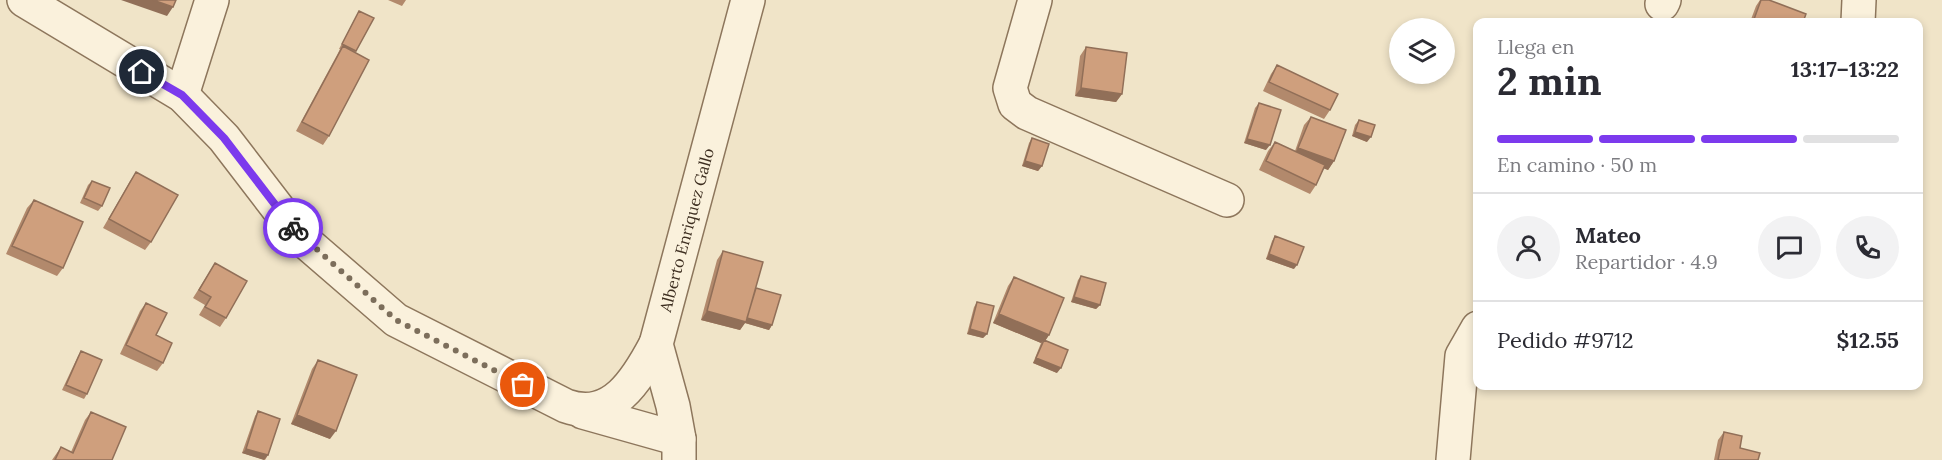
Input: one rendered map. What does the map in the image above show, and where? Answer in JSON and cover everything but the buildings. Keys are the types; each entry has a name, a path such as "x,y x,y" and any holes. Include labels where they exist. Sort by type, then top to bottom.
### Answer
{"street":[{"path":"24,0 182,95 224,138 300,237 396,320 566,406 679,449 673,406 656,344"},
{"path":"182,95 212,0"},
{"name":"Alberto Enriquez Gallo","path":"583,412 604,405 621,395 642,371 656,344 748,0"},
{"path":"1035,0 1010,88 1015,104 1027,113 1227,200"},
{"path":"1858,18 1859,0"},
{"path":"1453,460 1462,356 1473,337"}],"way so far":[{"path":"293,228 300,237 396,320 523,385"}],"route":[{"path":"142,72 182,95 224,138 293,228"}]}
